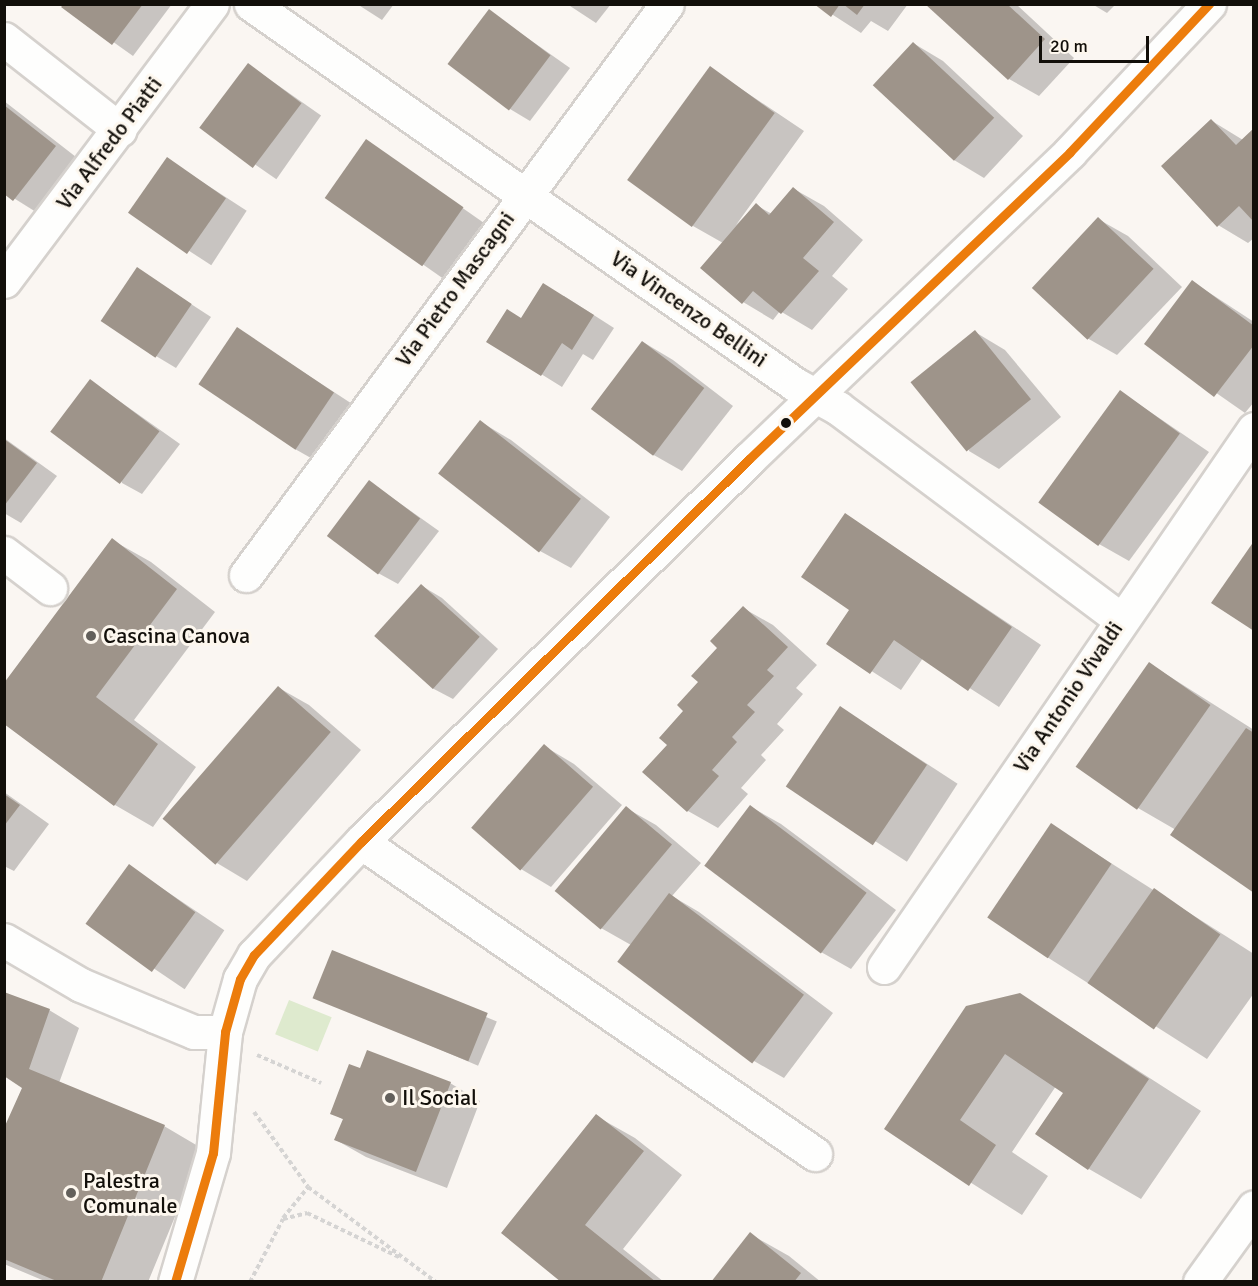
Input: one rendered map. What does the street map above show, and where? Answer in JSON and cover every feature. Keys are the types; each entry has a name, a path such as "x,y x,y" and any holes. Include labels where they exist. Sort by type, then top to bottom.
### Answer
{"main road":[{"name":"Via Alfredo Piatti","path":"4,281 120,130 212,4"},
{"name":"Via Vincenzo Bellini","path":"251,4 525,193 796,385 817,394 1121,620"},
{"name":"Via Pietro Mascagni","path":"246,575 666,4"},
{"path":"175,1281 213,1153 225,1032 240,979 254,955 361,842 817,394 1070,152 1209,4"},
{"path":"4,39 120,130"},
{"name":"Via Antonio Vivaldi","path":"884,967 1254,429"},
{"path":"4,553 50,588"},
{"path":"361,842 814,1155"},
{"path":"4,940 81,985 155,1016 194,1032 225,1032"},
{"path":"1200,1281 1254,1207"}],"path":[{"path":"250,1061 253,1053 321,1083"},
{"path":"218,1091 243,1095 308,1186 411,1262 426,1279 436,1281"},
{"path":"250,1281 283,1219 308,1186"},
{"path":"283,1219 307,1213 411,1262"}],"green space":[{"path":"289,1000 332,1017 318,1052 275,1034"}],"building":[{"path":"64,4 143,4 112,45 61,7"},
{"path":"814,4 840,4 831,17"},
{"path":"843,4 865,4 857,15"},
{"path":"925,4 1007,4 1045,39 1008,80"},
{"path":"489,9 550,55 509,110 447,64"},
{"path":"913,42 994,118 954,161 873,85"},
{"path":"248,63 302,103 253,168 199,128"},
{"path":"710,66 775,113 692,227 627,180"},
{"path":"4,105 56,146 13,201 4,194"},
{"path":"1211,119 1236,145 1254,128 1254,222 1239,206 1217,227 1161,166"},
{"path":"366,139 463,207 422,266 325,198"},
{"path":"167,157 226,198 187,254 128,213"},
{"path":"793,187 834,222 803,258 819,271 781,314 753,291 742,304 700,268 756,203 769,215"},
{"path":"1098,217 1154,269 1087,340 1032,288"},
{"path":"137,267 192,304 155,358 101,321"},
{"path":"1192,280 1254,326 1254,345 1214,397 1144,344"},
{"path":"543,283 594,315 572,350 562,343 541,376 486,342 507,309 521,318"},
{"path":"237,327 334,392 295,450 198,384"},
{"path":"975,330 1031,399 967,451 910,382"},
{"path":"642,341 704,388 653,456 591,409"},
{"path":"90,379 159,431 120,484 50,432"},
{"path":"1120,390 1180,433 1098,546 1038,502"},
{"path":"480,420 581,499 539,552 438,474"},
{"path":"4,439 37,463 4,506"},
{"path":"369,480 420,519 378,574 327,536"},
{"path":"845,513 1012,627 968,691 894,640 870,674 826,644 849,610 801,577"},
{"name":"Cascina Canova","path":"112,538 177,589 96,697 158,744 114,806 4,724 4,683"},
{"path":"1254,541 1254,631 1211,603"},
{"path":"421,584 480,637 433,689 374,636"},
{"path":"743,606 788,647 767,670 774,676 747,705 755,712 732,737 737,742 712,770 719,776 687,812 642,772 667,745 659,738 683,711 677,705 698,682 691,676 717,648 710,641"},
{"path":"1149,662 1210,705 1137,810 1076,767"},
{"path":"278,686 331,732 215,865 163,819"},
{"path":"840,706 927,765 873,845 786,786"},
{"path":"1246,728 1254,733 1254,893 1170,835"},
{"path":"544,744 593,787 520,870 471,828"},
{"path":"4,794 20,805 4,826"},
{"path":"750,805 867,893 821,954 704,866"},
{"path":"626,806 672,845 601,930 555,891"},
{"path":"1051,823 1112,864 1048,958 987,918"},
{"path":"129,864 195,912 152,972 86,924"},
{"path":"1154,888 1220,934 1154,1029 1087,983"},
{"path":"669,893 804,995 752,1063 617,962"},
{"path":"332,950 488,1013 468,1061 313,998"},
{"name":"Palestra Comunale","path":"4,992 50,1009 29,1069 165,1125 101,1282 59,1282 4,1259 4,1128 22,1088 4,1076"},
{"path":"1020,993 1149,1079 1088,1170 1035,1134 1063,1093 1005,1054 960,1120 996,1145 969,1186 884,1129 966,1006"},
{"name":"Il Social","path":"367,1050 451,1082 416,1172 334,1140 343,1119 330,1114 349,1064 360,1068"},
{"path":"596,1114 644,1151 585,1225 656,1282 561,1282 501,1233"},
{"path":"750,1232 801,1273 794,1282 711,1282"}],"transit line":[{"path":"175,1282 213,1153 225,1032 240,979 254,955 361,842 749,459 1070,152 1209,4"}],"place":[{"name":"Cascina Canova","path":"91,636"},
{"name":"Il Social","path":"390,1098"},
{"name":"Palestra Comunale","path":"71,1193"}]}
